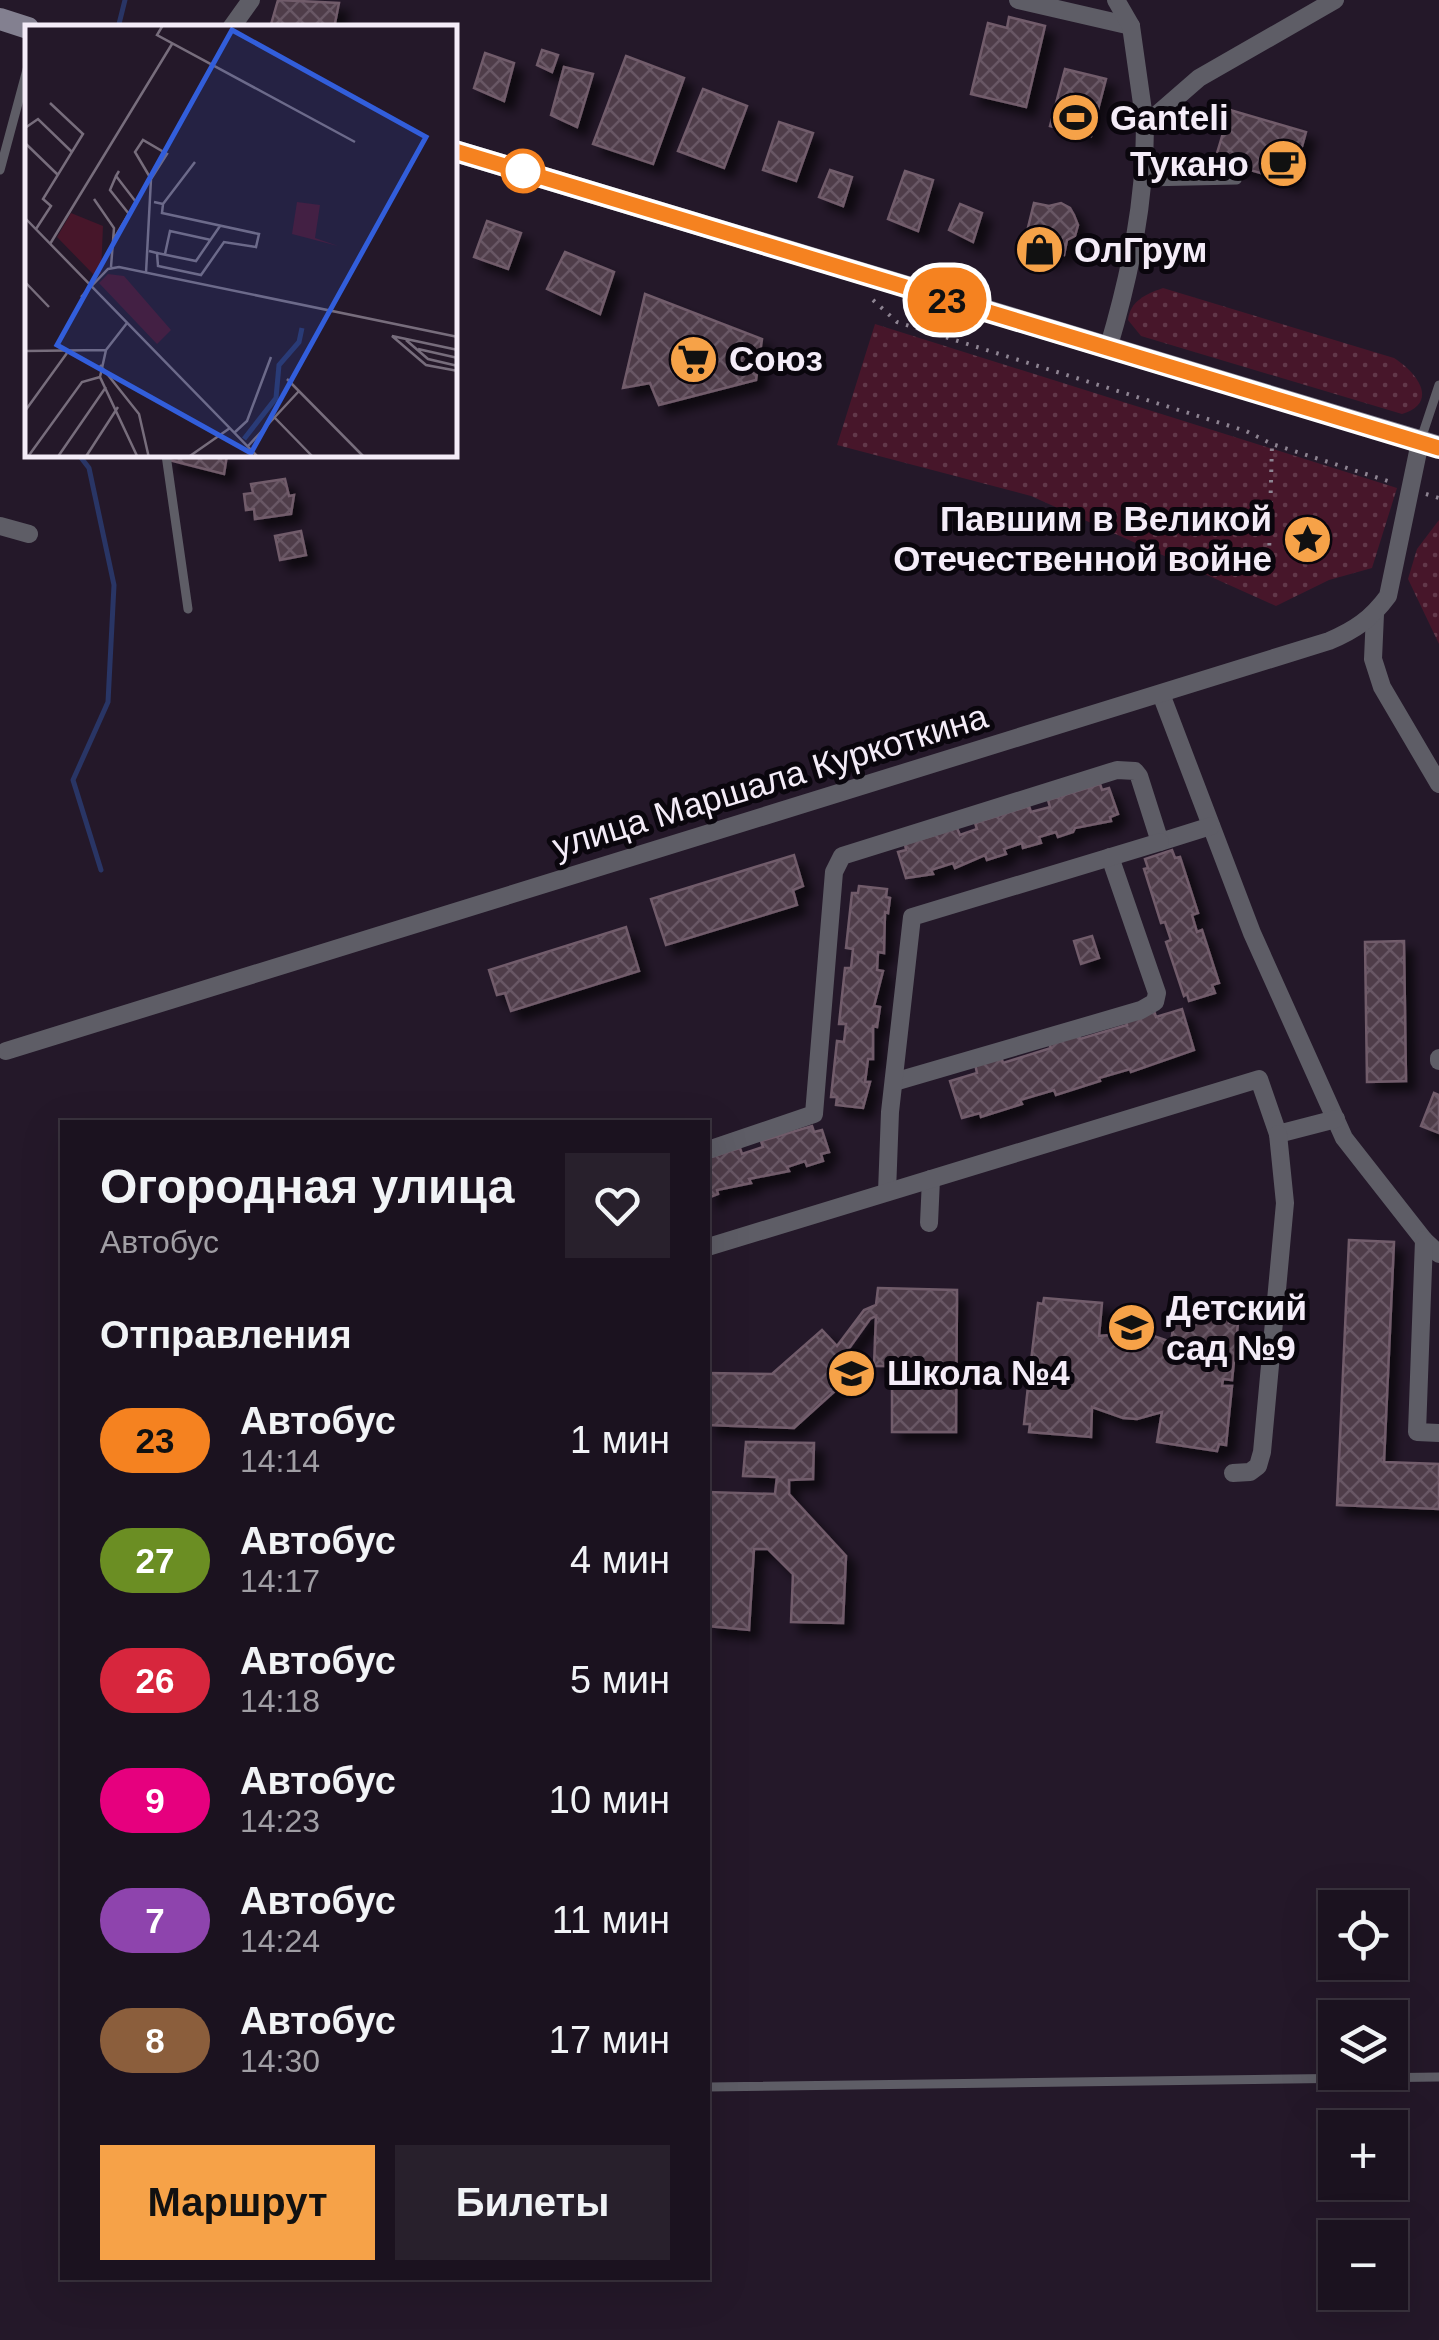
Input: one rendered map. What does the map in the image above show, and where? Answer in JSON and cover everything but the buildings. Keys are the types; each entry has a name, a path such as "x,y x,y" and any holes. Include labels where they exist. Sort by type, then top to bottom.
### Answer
{"main road":[{"path":"0,19 25,27"},
{"path":"458,152 1430,445"}],"street":[{"path":"233,25 250,0"},
{"path":"1018,0 1132,26"},
{"path":"1108,349 1128,281 1145,182 1145,125 1132,26 1116,0"},
{"path":"1145,125 1199,78 1335,0"},
{"path":"1430,445 1412,489 1388,596 1375,614 1372,659 1382,688 1439,784"},
{"path":"0,526 29,534"},
{"name":"улица Маршала Куркоткина","path":"3,1052 1330,642 1357,629 1375,614"},
{"path":"1160,694 1259,948 1344,1138 1439,1254"},
{"path":"710,1149 814,1114 834,872 842,856 1117,770 1135,770 1139,776 1160,842"},
{"path":"887,1192 912,917 1212,826"},
{"path":"894,1082 1141,1010 1156,1002 1157,993 1110,857"},
{"path":"710,1245 1259,1079 1278,1134 1286,1203 1262,1452 1258,1466 1250,1472 1233,1474"},
{"path":"1278,1134 1336,1119"},
{"path":"929,1223 930,1179"},
{"path":"1424,1240 1417,1432 1439,1433"}],"lane":[{"path":"0,170 25,77"},
{"path":"1145,182 1237,180"},
{"path":"1430,445 1439,385"},
{"path":"166,458 188,609"},
{"path":"710,2087 1439,2077"}],"path":[{"path":"861,290 897,322 1246,431 1272,444 1439,498"},
{"path":"1269,556 1272,444"}],"shaded area":[{"path":"1163,288 1394,358 1417,379 1420,403 1402,414 1141,336 1128,320 1132,308 1145,296"},
{"path":"875,324 1397,488 1372,568 1329,580 1276,606 1031,496 837,445"},
{"path":"1439,520 1439,644 1408,579 1417,549"}],"waterway":[{"path":"119,25 125,0"},
{"path":"81,458 89,468 114,585 108,702 73,780 101,870"}],"bus line":[{"name":"23","path":"458,152 1439,448"}],"place":[{"name":"Ganteli","path":"1075,118"},
{"name":"Тукано","path":"1284,164"},
{"name":"ОлГрум","path":"1039,250"},
{"name":"Союз","path":"694,359"},
{"name":"Павшим в Великой Отечественной войне","path":"1307,539"},
{"name":"Детский сад №9","path":"1131,1328"},
{"name":"Школа №4","path":"852,1373"}]}
